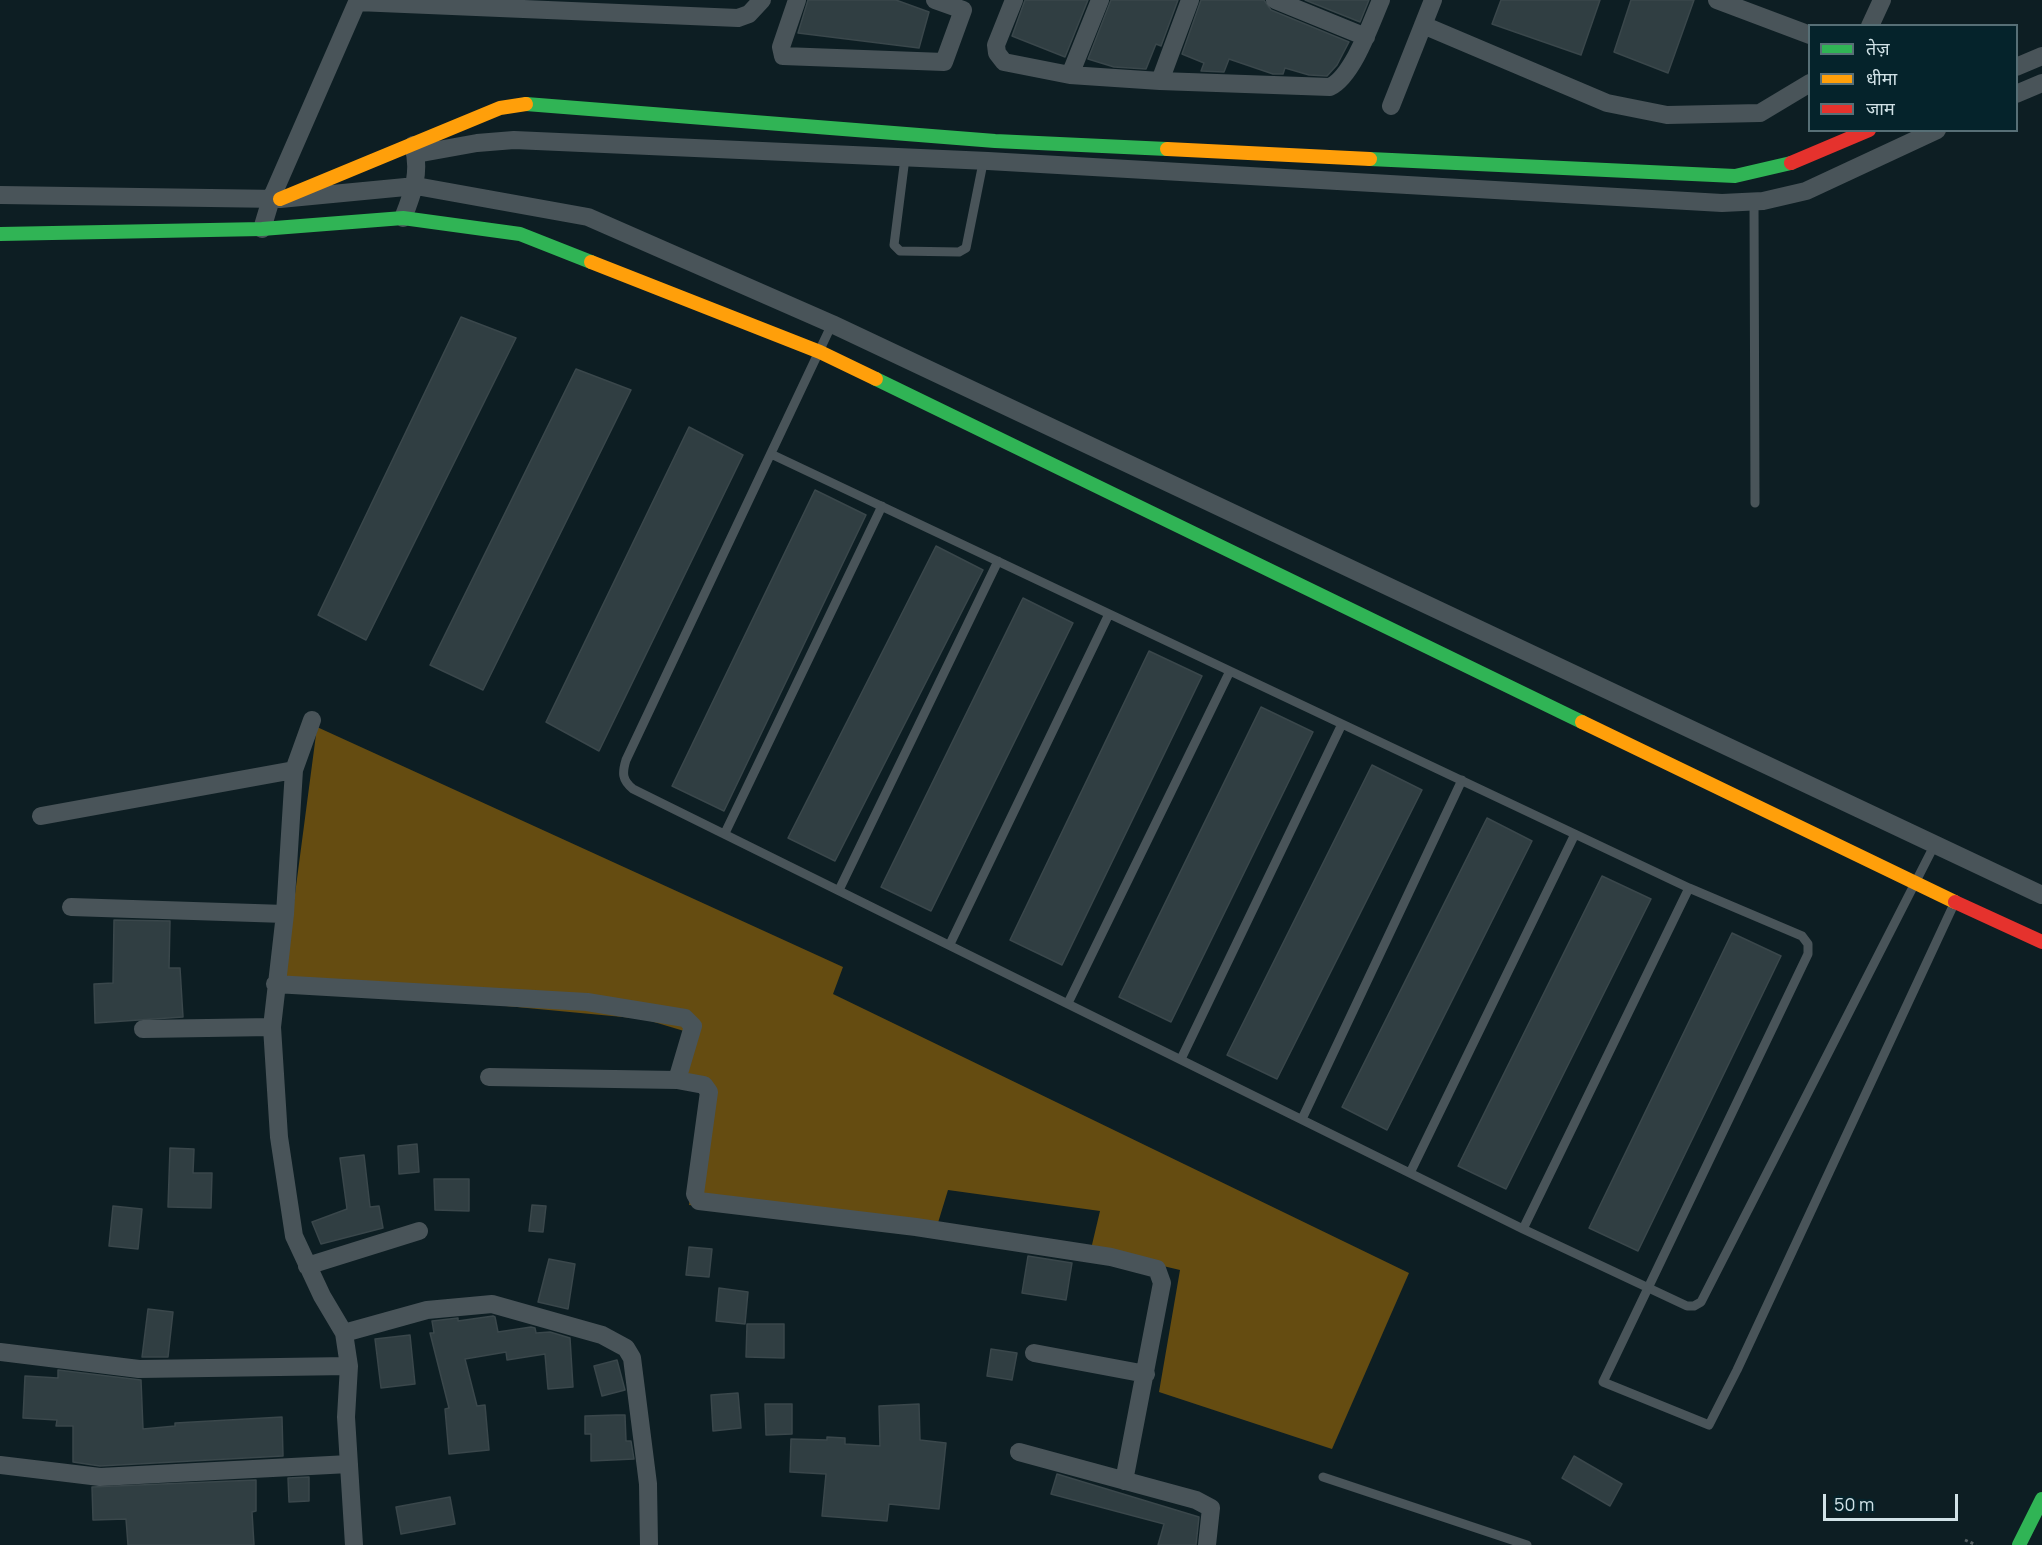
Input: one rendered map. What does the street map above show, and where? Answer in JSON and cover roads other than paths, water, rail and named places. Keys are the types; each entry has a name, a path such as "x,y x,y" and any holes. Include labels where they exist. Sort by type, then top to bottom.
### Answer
{"main road":[{"path":"275,199 415,149 500,108 534,104 987,141 1735,176 1765,173 1783,167 1864,132"},
{"path":"0,234 262,230 403,218 520,234 820,352 1914,883 2042,942"},
{"path":"2019,1545 2042,1500"},
{"path":"2031,1545 2042,1512"}],"street":[{"path":"262,230 357,1 738,18 749,14 762,0"},
{"path":"797,0 781,46 783,56 944,62 963,10 935,0"},
{"path":"1014,0 996,45 999,58 1004,62 1070,75 1160,81 1330,87 1340,81 1366,37 1381,0"},
{"path":"1070,75 1100,0"},
{"path":"1160,81 1190,0"},
{"path":"1275,0 1366,37"},
{"path":"1391,106 1433,0"},
{"path":"1717,0 1808,35"},
{"path":"1871,24 1882,0"},
{"path":"1423,26 1607,103 1667,115 1760,113 1808,84"},
{"path":"2018,66 2042,56"},
{"path":"2018,93 2042,83"},
{"path":"403,218 416,186 415,149 514,140 984,161 1722,203 1754,201 1806,191 1933,132"},
{"path":"0,195 275,199 416,186 588,217 832,324 2042,895"},
{"path":"312,720 294,770 285,914 275,984 272,1027 279,1137 294,1236 307,1266 344,1333 349,1366 346,1417 354,1545"},
{"path":"41,816 294,770"},
{"path":"71,907 285,914"},
{"path":"275,984 587,1002 685,1018 693,1026 677,1080"},
{"path":"143,1029 272,1027"},
{"path":"489,1077 677,1080 704,1085 709,1092 695,1194 699,1201 927,1229 1111,1257 1157,1269 1162,1283 1124,1481"},
{"path":"307,1266 419,1231"},
{"path":"344,1333 427,1310 492,1304 602,1335 626,1348 632,1358 648,1484 649,1545"},
{"path":"0,1352 139,1369 349,1366"},
{"path":"1034,1353 1146,1374"},
{"path":"1019,1452 1196,1500 1211,1508 1207,1545"},
{"path":"0,1464 99,1477 349,1464"}],"lane":[{"path":"905,158 894,245 900,251 963,251 987,141"},
{"path":"1754,201 1755,503"},
{"path":"832,324 622,771 625,782 633,789 1523,1229 1687,1306 1694,1306 1701,1302 1935,844"},
{"path":"771,454 1689,888 1802,936 1808,944 1808,954 1603,1382 1709,1425 1737,1370 1955,902"},
{"path":"725,833 882,506"},
{"path":"839,890 998,561"},
{"path":"950,945 1109,614"},
{"path":"1068,1003 1230,671"},
{"path":"1181,1059 1342,724"},
{"path":"1302,1119 1462,780"},
{"path":"1410,1173 1575,834"},
{"path":"1523,1229 1689,888"},
{"path":"1323,1477 1527,1545"}]}
